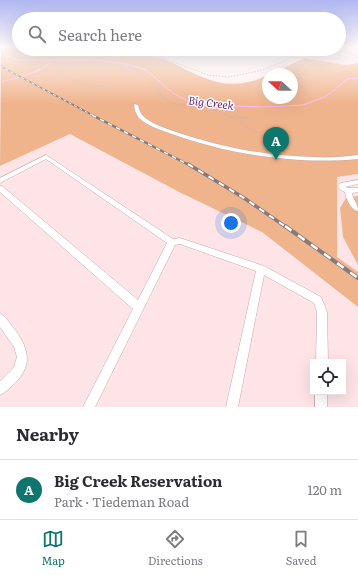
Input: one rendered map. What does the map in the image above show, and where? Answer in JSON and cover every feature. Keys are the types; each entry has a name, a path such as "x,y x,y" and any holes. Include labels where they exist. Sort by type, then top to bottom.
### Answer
{"street":[{"path":"136,104 140,117 148,122 176,134 211,144 254,152 289,156 334,159 358,157"},
{"path":"0,181 46,157 172,242 180,241 261,269 318,300 322,312 322,359"},
{"path":"358,182 341,185 344,190 358,190"},
{"path":"0,188 139,307"},
{"path":"348,191 349,198 356,209"},
{"path":"89,407 172,242"},
{"path":"232,407 261,269"},
{"path":"0,319 21,348 23,356 18,371 0,389"},
{"path":"321,395 321,407"}],"path":[{"path":"70,66 62,68 58,72 82,84 106,87"},
{"path":"115,66 142,74 168,101 219,110 230,118 260,133 272,137 283,136"},
{"path":"184,66 200,72 222,77 259,71 271,66"},
{"path":"230,118 235,116 251,119"}],"shaded area":[{"path":"1,66 179,66 209,80 228,84 251,82 262,77 262,104 298,104 298,68 284,68 288,66 358,66 358,174 337,177 337,257 358,272 358,307 262,232 181,193 70,134 0,166"},
{"path":"88,125 262,232 358,307 358,407 0,407 0,166"},
{"path":"358,174 358,272 337,257 337,177"},
{"path":"358,196 358,265 343,237 340,208 346,198"}],"waterway":[{"path":"0,82 36,72 45,66"},
{"name":"Big Creek","path":"133,66 146,70 174,94 186,100 228,106 267,107 303,105 327,96 347,79 358,78"}],"railway":[{"path":"0,66 94,116"},
{"path":"92,115 189,165"},
{"path":"188,164 244,198 286,227"},
{"path":"285,226 358,278"}],"place":[{"name":"Big Creek Reservation","path":"276,160"}]}
